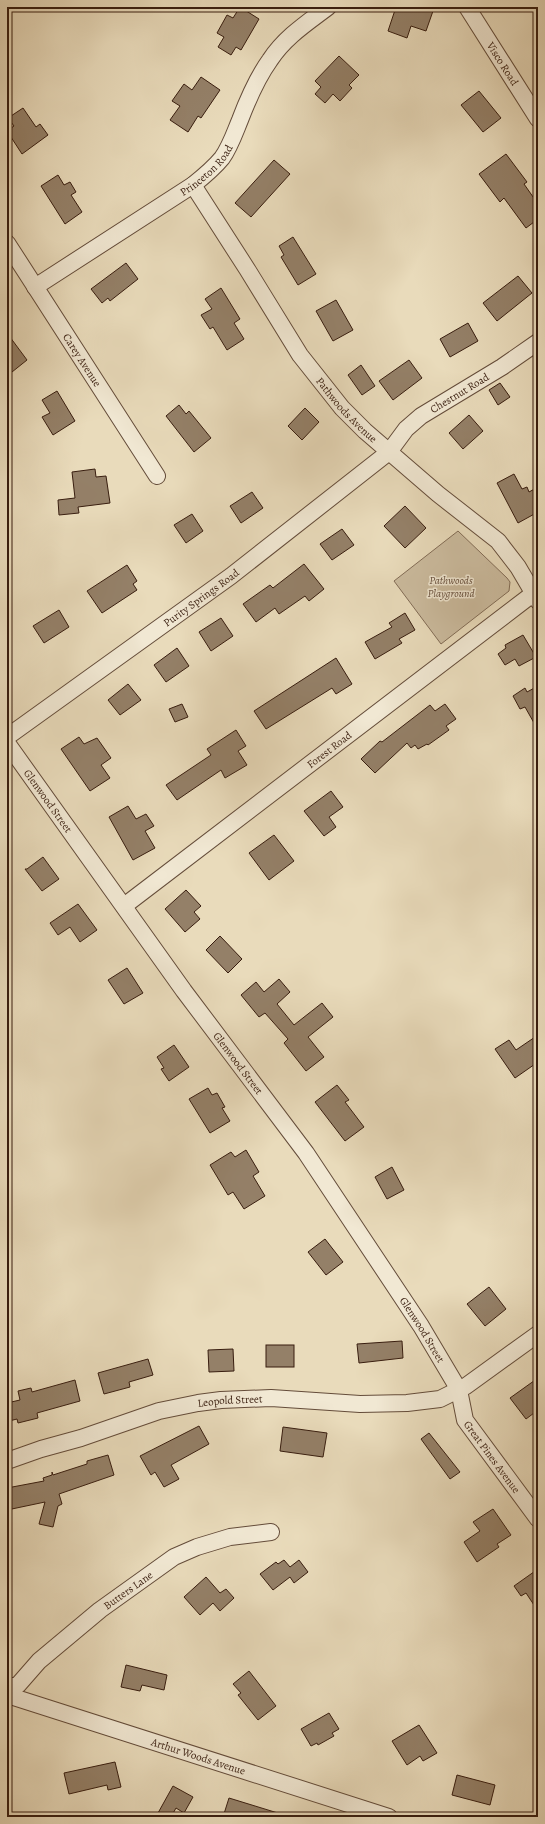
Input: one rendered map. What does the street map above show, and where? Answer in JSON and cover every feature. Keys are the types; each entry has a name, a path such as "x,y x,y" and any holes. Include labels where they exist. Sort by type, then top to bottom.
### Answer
{"street":[{"name":"Princeton Road","path":"35,287 193,185 212,170 222,157 233,137 250,95 278,48 294,33 328,7"},
{"name":"Visco Road","path":"467,7 538,119"},
{"name":"Pathwoods Avenue","path":"193,185 247,268 300,355 342,408 365,431 438,494 498,541 518,567 536,597"},
{"name":"Carey Avenue","path":"7,243 157,476"},
{"name":"Chestnut Road","path":"389,452 406,429 421,416 538,342"},
{"name":"Purity Springs Road","path":"7,737 231,576 389,452"},
{"name":"Forest Road","path":"124,906 536,597"},
{"name":"Glenwood Street","path":"7,743 197,1007 306,1153 421,1326 459,1390"},
{"name":"Leopold Street","path":"7,1461 41,1448 82,1438 159,1411 198,1403 221,1400 271,1398 360,1404 407,1403 440,1399 459,1390 538,1334"},
{"name":"Great Pines Avenue","path":"459,1390 465,1420 538,1519"},
{"name":"Butters Lane","path":"7,1688 18,1685 39,1661 100,1610 174,1557 197,1547 230,1537 271,1532"},
{"name":"Arthur Woods Avenue","path":"7,1695 389,1817"}],"green space":[{"name":"Pathwoods Playground","path":"458,531 507,578 510,582 509,591 441,644 394,581"}],"building":[{"path":"240,7 259,19 241,50 236,47 231,55 218,47 224,37 217,33 227,15 233,18"},
{"path":"396,7 422,7 433,11 426,31 411,26 407,38 388,31"},
{"path":"339,56 359,75 349,85 352,88 340,101 333,94 325,103 315,94 321,87 315,81"},
{"path":"201,77 220,90 201,118 198,116 188,132 170,120 180,106 172,101 184,84 192,90"},
{"path":"479,91 501,118 483,132 461,105"},
{"path":"23,108 36,127 40,124 48,135 22,154 7,131 14,126 8,118"},
{"path":"506,154 527,182 524,184 538,204 538,219 526,228 504,198 500,202 479,174"},
{"path":"274,160 290,174 251,217 235,203"},
{"path":"58,175 64,185 70,182 76,192 71,195 82,212 65,224 41,186"},
{"path":"293,237 316,274 298,285 281,257 284,255 279,246"},
{"path":"126,263 138,279 110,301 108,298 102,303 91,289"},
{"path":"518,276 532,293 497,321 483,303"},
{"path":"221,288 240,319 234,323 244,339 227,350 213,327 210,329 201,315 212,309 205,299"},
{"path":"336,300 353,330 333,341 316,311"},
{"path":"468,323 478,341 450,357 440,339"},
{"path":"7,333 27,360 12,372 7,365"},
{"path":"409,360 422,378 393,400 379,381"},
{"path":"361,365 375,386 362,395 348,375"},
{"path":"500,383 510,397 498,405 489,390"},
{"path":"57,391 75,421 53,435 42,417 50,413 42,400"},
{"path":"179,405 186,414 189,411 211,438 194,452 166,416"},
{"path":"305,408 319,422 302,440 288,426"},
{"path":"469,415 483,431 463,449 449,433"},
{"path":"95,469 96,477 106,476 110,503 78,507 79,513 59,515 58,500 75,498 72,472"},
{"path":"514,474 522,489 527,487 529,492 538,487 538,512 518,523 497,483"},
{"path":"252,492 263,508 241,523 230,506"},
{"path":"405,506 426,528 405,548 384,526"},
{"path":"192,514 203,531 186,543 174,525"},
{"path":"342,529 354,545 332,560 320,544"},
{"path":"304,564 324,589 309,601 305,596 279,614 275,608 256,622 243,604 270,585 273,588"},
{"path":"127,565 137,581 133,584 137,590 102,613 87,591"},
{"path":"59,610 69,627 44,643 33,626"},
{"path":"405,613 415,630 399,639 402,643 375,659 365,642 392,627 389,623"},
{"path":"221,618 233,636 211,651 199,632"},
{"path":"523,635 536,657 519,666 515,659 505,665 498,654 506,648 505,645"},
{"path":"177,648 189,666 166,682 154,665"},
{"path":"336,658 352,684 336,694 332,688 266,729 254,711"},
{"path":"128,684 141,700 120,715 108,700"},
{"path":"538,686 538,730 525,707 520,709 513,696 525,688 527,692"},
{"path":"182,704 188,717 175,722 169,709"},
{"path":"445,704 456,719 446,726 449,730 428,745 427,744 418,749 415,745 411,748 407,743 375,773 361,759 380,741 382,742 430,705 435,711"},
{"path":"236,730 246,746 238,751 247,765 225,778 221,770 177,800 166,785 211,755 207,749"},
{"path":"79,737 84,744 97,738 111,758 101,765 110,778 90,791 61,749"},
{"path":"331,791 343,807 329,817 336,827 324,836 304,811"},
{"path":"128,806 136,819 146,814 154,826 145,831 155,848 133,860 109,817"},
{"path":"274,835 294,861 269,880 249,853"},
{"path":"43,857 59,879 42,891 25,869"},
{"path":"186,890 201,906 194,912 200,919 185,932 165,909"},
{"path":"78,904 97,930 80,942 70,927 58,935 50,923"},
{"path":"220,936 242,959 228,973 206,950"},
{"path":"127,968 143,993 124,1004 108,980"},
{"path":"279,979 290,992 277,1004 294,1025 322,1003 333,1017 308,1037 324,1057 306,1071 284,1043 288,1039 265,1013 259,1017 241,995 256,982 264,992"},
{"path":"538,1035 538,1062 515,1078 495,1049 509,1040 516,1050"},
{"path":"174,1045 189,1067 169,1081 161,1069 164,1068 157,1057"},
{"path":"337,1085 349,1100 345,1102 364,1127 345,1141 315,1102"},
{"path":"208,1088 212,1095 217,1093 225,1107 222,1108 230,1121 210,1133 189,1099"},
{"path":"246,1150 259,1172 253,1176 265,1196 244,1209 233,1192 228,1195 210,1165 231,1152 235,1157"},
{"path":"392,1167 404,1190 387,1199 375,1177"},
{"path":"325,1239 343,1262 326,1275 308,1252"},
{"path":"489,1287 506,1309 485,1326 467,1304"},
{"path":"402,1341 403,1358 359,1363 357,1344"},
{"path":"266,1345 294,1345 294,1367 266,1367"},
{"path":"233,1349 234,1371 209,1372 208,1350"},
{"path":"148,1359 153,1375 129,1382 130,1387 104,1394 98,1373"},
{"path":"538,1378 538,1410 526,1419 510,1398"},
{"path":"75,1380 80,1401 37,1413 38,1418 18,1423 17,1419 9,1421 7,1403 20,1400 18,1391 31,1388 32,1392"},
{"path":"199,1426 209,1444 171,1465 179,1479 164,1487 155,1472 151,1475 140,1456"},
{"path":"283,1427 327,1433 323,1457 280,1451"},
{"path":"429,1433 460,1472 450,1479 421,1439"},
{"path":"108,1455 114,1475 59,1494 62,1504 58,1506 53,1527 39,1524 45,1502 7,1510 7,1488 44,1481 43,1478 52,1475 52,1472 53,1475 87,1464 87,1461"},
{"path":"493,1509 511,1535 497,1544 499,1547 477,1562 464,1542 480,1531 473,1522"},
{"path":"284,1560 290,1567 299,1560 308,1572 294,1583 290,1577 273,1590 260,1574 276,1562 278,1564"},
{"path":"538,1569 538,1611 526,1593 521,1596 514,1586"},
{"path":"206,1577 220,1593 226,1589 234,1598 220,1611 213,1603 200,1615 184,1597"},
{"path":"126,1665 167,1675 164,1690 142,1685 140,1691 121,1687"},
{"path":"249,1671 276,1706 258,1720 238,1695 241,1693 233,1684"},
{"path":"329,1713 339,1729 332,1733 334,1736 318,1745 317,1743 311,1746 301,1729"},
{"path":"419,1725 437,1753 423,1761 420,1756 407,1765 392,1741"},
{"path":"115,1762 121,1787 108,1790 107,1785 69,1794 64,1773"},
{"path":"457,1775 495,1785 490,1805 452,1795"},
{"path":"173,1786 193,1797 184,1813 176,1808 171,1817 166,1817 158,1813"},
{"path":"229,1798 281,1814 280,1817 223,1817"}]}
